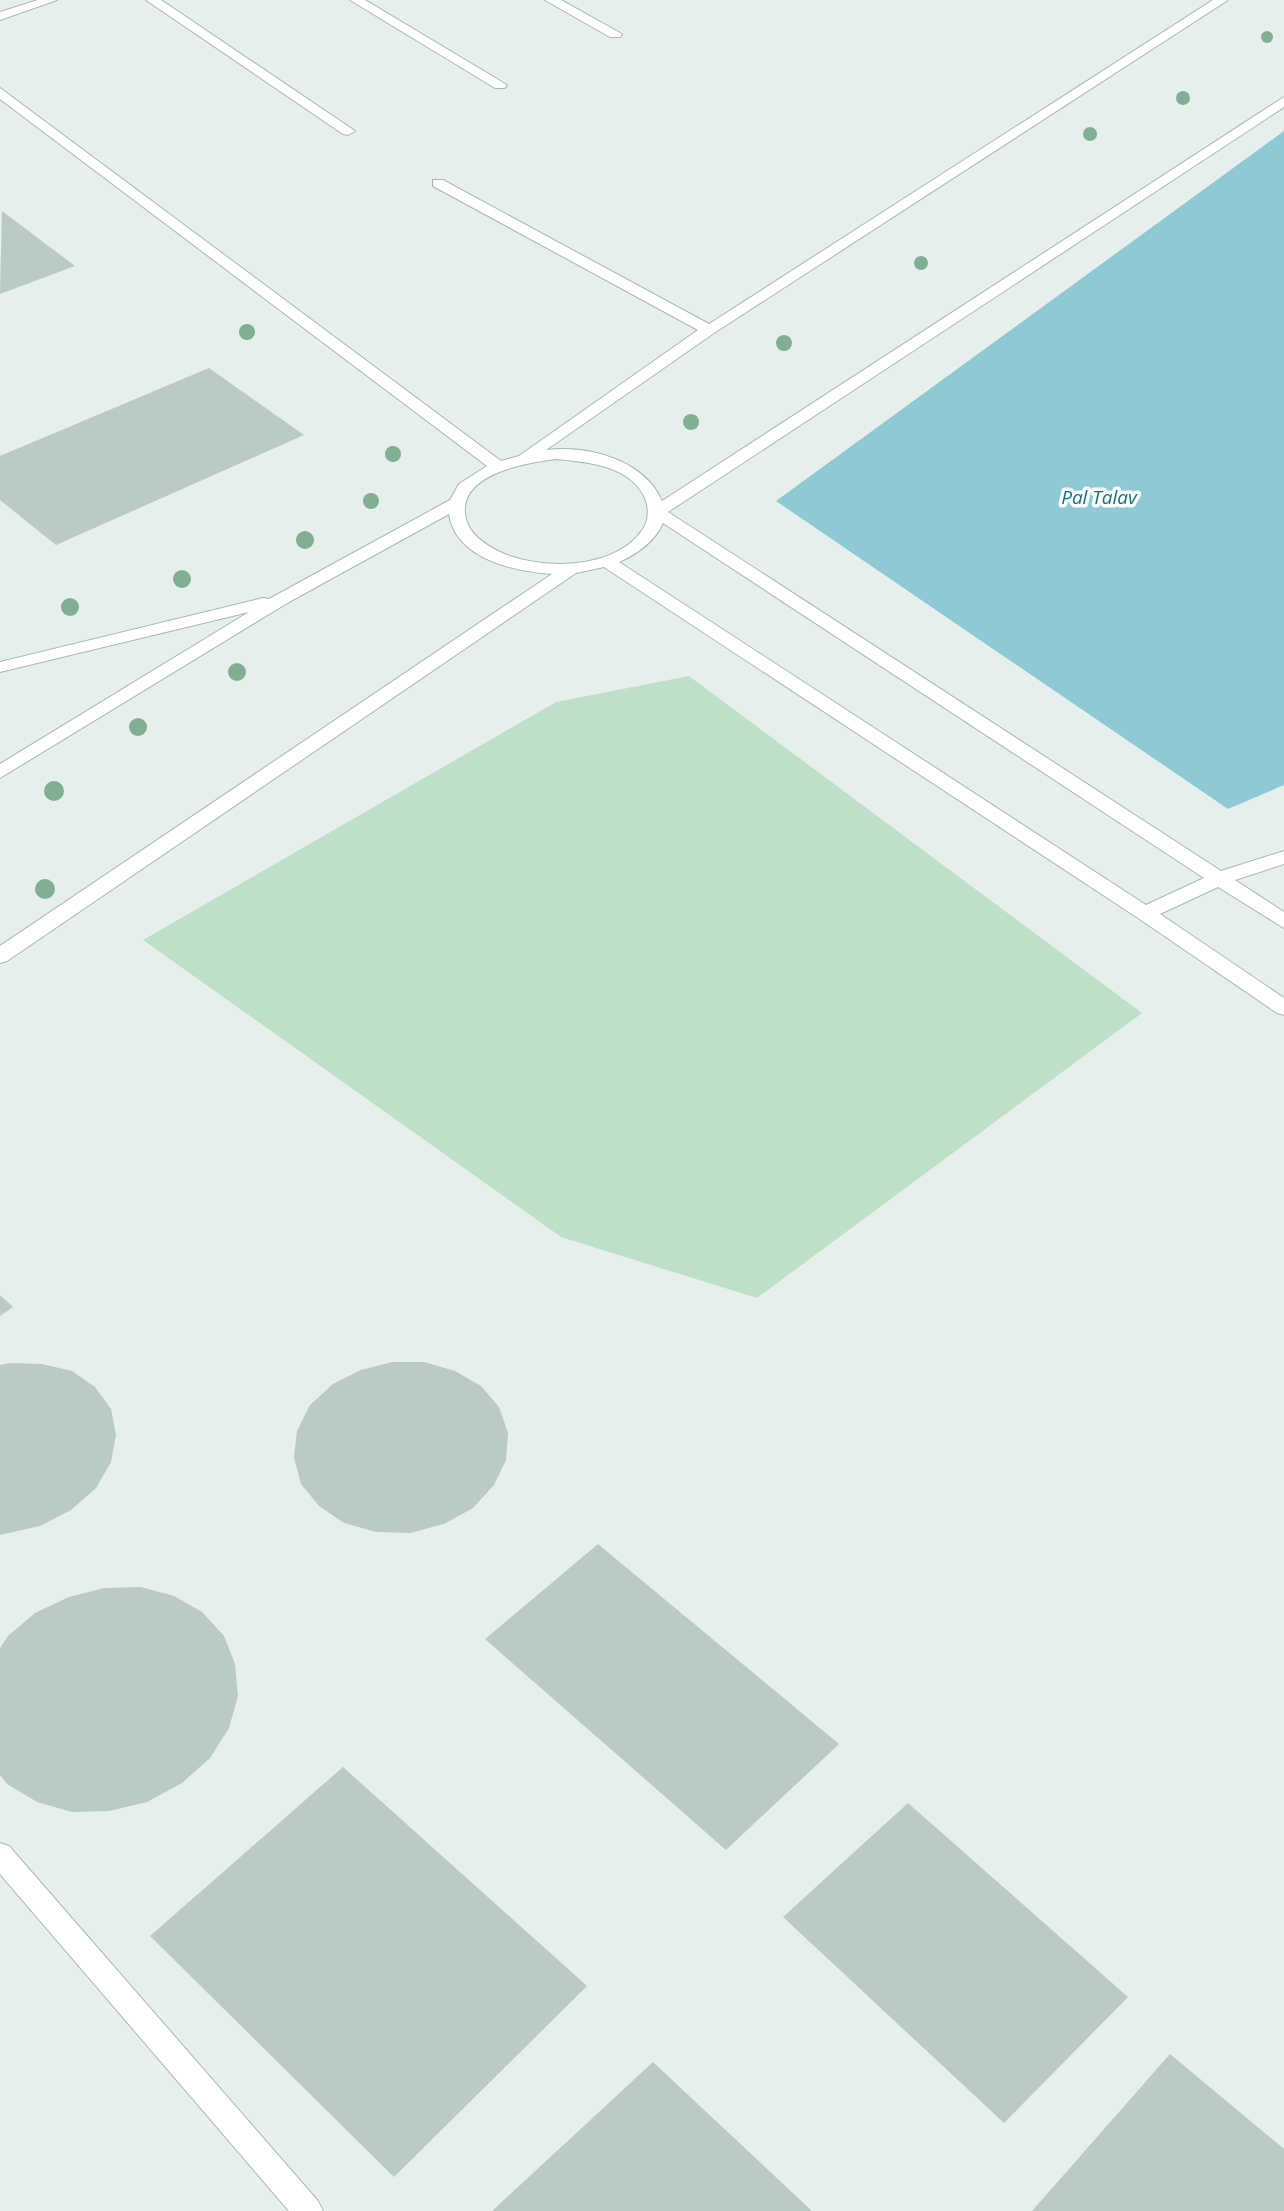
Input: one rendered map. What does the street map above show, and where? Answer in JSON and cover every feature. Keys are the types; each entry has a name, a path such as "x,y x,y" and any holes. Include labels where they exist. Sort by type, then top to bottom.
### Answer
{"street":[{"path":"0,16 51,0"},
{"path":"152,0 348,131"},
{"path":"356,0 500,85"},
{"path":"551,0 615,34"},
{"path":"526,457 709,330 1222,0"},
{"path":"0,92 386,378 498,466"},
{"path":"657,512 1284,101"},
{"path":"438,183 709,330"},
{"path":"556,454 587,457 615,464 637,477 652,492 657,512 651,531 633,548 606,561 572,568 537,568 515,563 478,548 461,530 456,512 460,501 476,478 498,466 526,457 556,454"},
{"path":"0,772 283,598 460,501"},
{"path":"657,512 1284,921"},
{"path":"606,561 1145,913 1284,1009"},
{"path":"0,956 572,568"},
{"path":"0,667 283,598"},
{"path":"1145,913 1221,878 1284,857"},
{"path":"0,1855 308,2211"}],"green space":[{"path":"689,676 1142,1013 757,1298 561,1237 143,940 556,702"}],"water":[{"name":"Pal Talav","path":"1284,131 1284,785 1228,809 776,501"}],"building":[{"path":"2,211 75,266 0,294"},
{"path":"209,368 304,435 56,545 0,500 0,456"},
{"path":"0,1295 13,1307 0,1316"},
{"path":"392,1362 424,1362 455,1371 481,1386 499,1407 508,1433 506,1460 494,1485 473,1508 444,1524 410,1533 376,1532 344,1523 319,1506 301,1484 294,1457 297,1431 310,1405 333,1384 361,1370"},
{"path":"42,1364 72,1371 95,1387 111,1409 116,1435 111,1462 96,1488 71,1510 40,1526 0,1535 0,1365"},
{"path":"598,1544 839,1744 726,1850 485,1639"},
{"path":"141,1587 174,1596 202,1612 224,1636 235,1664 238,1696 229,1728 210,1758 182,1783 147,1802 109,1811 72,1812 37,1802 7,1784 0,1775 0,1648 8,1636 35,1613 69,1597 104,1588"},
{"path":"343,1767 587,1986 394,2177 150,1936"},
{"path":"908,1803 1128,1997 1004,2123 783,1917"},
{"path":"1170,2054 1284,2149 1284,2211 1032,2211"},
{"path":"653,2062 812,2211 492,2211"}]}
